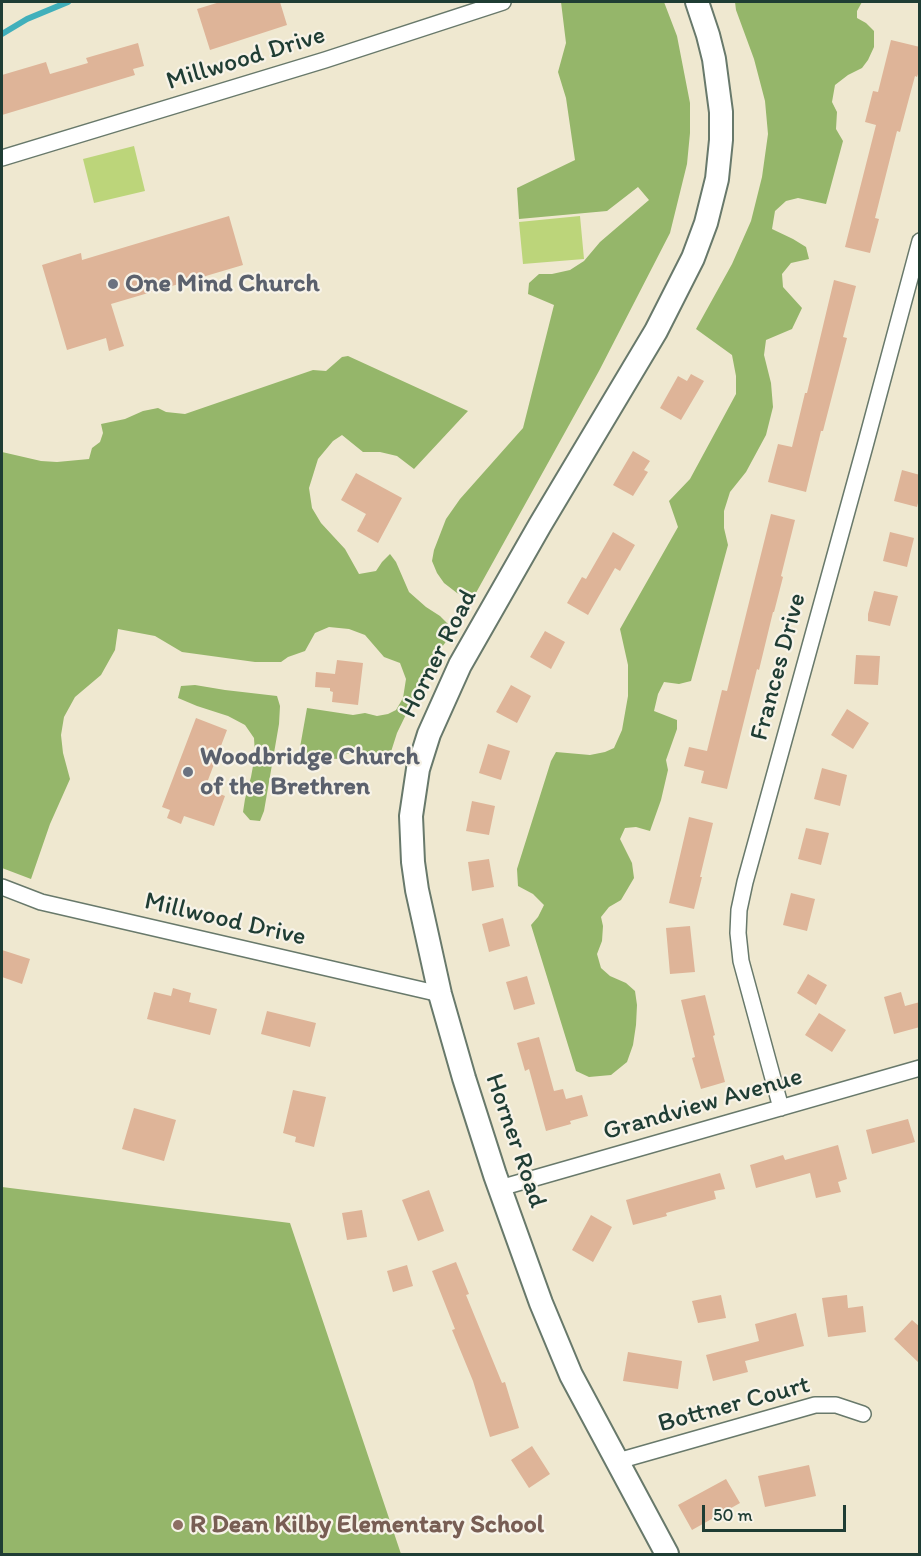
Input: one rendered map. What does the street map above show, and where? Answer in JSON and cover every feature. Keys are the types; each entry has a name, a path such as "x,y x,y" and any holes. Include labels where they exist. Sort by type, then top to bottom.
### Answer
{"main road":[{"name":"Horner Road","path":"667,1554 571,1375 541,1303 500,1188 464,1078 440,994 424,925 413,862 411,816 418,769 429,734 460,665 656,331 700,241 714,194 721,140 721,112 714,59 697,2"}],"street":[{"name":"Millwood Drive","path":"2,158 325,60 503,2"},
{"name":"Frances Drive","path":"781,1108 741,961 738,933 739,910 744,882 920,241"},
{"name":"Millwood Drive","path":"2,887 41,902 440,994"},
{"name":"Grandview Avenue","path":"500,1188 920,1068"},
{"name":"Bottner Court","path":"618,1461 815,1405 836,1405 862,1414"}],"green space":[{"path":"561,2 664,2 677,36 690,103 687,164 670,233 599,371 472,600 457,593 444,583 432,561 446,519 460,499 523,428 554,305 528,294 529,283 539,274 570,270 584,261 600,242 649,200 638,187 607,211 519,219 517,188 575,160 566,98 558,72 566,43"},
{"path":"735,2 862,2 857,11 857,18 874,31 874,47 862,68 835,85 832,102 837,112 836,129 843,141 826,204 798,198 786,201 775,211 772,229 806,247 809,259 791,263 782,274 783,287 802,308 792,329 766,340 764,355 771,383 773,407 766,435 746,472 730,492 724,511 724,528 728,545 691,681 679,684 664,682 658,694 654,711 677,720 677,729 666,760 668,770 661,800 650,831 636,827 625,828 620,839 632,863 634,878 621,900 609,907 601,917 602,941 597,954 601,968 635,991 637,1005 633,1045 627,1062 611,1075 589,1077 576,1071 531,925 544,905 533,894 518,886 517,869 551,761 556,752 590,755 614,748 622,730 628,696 628,665 620,629 678,527 669,501 690,479 736,394 736,376 732,355 696,329 732,264 751,221 762,177 768,134 765,101"},
{"path":"134,146 145,191 94,203 83,159"},
{"path":"580,216 584,259 523,264 519,222"},
{"path":"348,356 468,411 414,469 397,456 380,452 363,452 342,435 333,441 318,459 309,488 312,508 321,523 345,549 359,574 376,571 390,554 409,592 449,625 450,636 432,661 397,733 389,758 370,759 357,752 346,754 339,759 299,753 307,708 377,716 396,710 403,698 406,679 400,663 384,657 365,635 349,629 329,627 315,633 305,651 281,662 255,662 182,652 155,636 118,629 115,650 101,675 75,697 64,717 61,735 70,779 50,824 31,879 2,868 2,452 41,461 89,459 92,448 100,442 103,433 101,424 158,408 166,412 185,414 313,370 326,371 342,357"},
{"path":"195,685 277,696 280,706 279,724 264,811 260,821 250,820 243,812 255,755 254,738 245,725 228,716 178,698 181,686"},
{"path":"2,1187 290,1223 401,1554 2,1554"}],"building":[{"path":"220,2 280,2 287,25 210,50 197,9"},
{"path":"891,40 920,47 920,68 917,77 915,76 900,132 897,131 875,218 879,219 870,253 845,247 876,125 865,122 873,91 878,92"},
{"path":"138,43 144,66 133,69 135,75 2,115 2,75 46,62 50,74 88,63 86,58"},
{"name":"One Mind Church","path":"229,216 243,265 111,304 124,346 109,351 106,338 67,350 42,265 81,253 82,260"},
{"path":"834,280 856,286 843,337 847,338 806,492 768,482 778,444 792,447"},
{"path":"691,374 704,381 681,420 660,408 678,376 687,381"},
{"path":"633,451 650,461 644,470 648,472 633,496 613,485"},
{"path":"902,470 920,475 920,495 917,507 894,501"},
{"path":"356,473 402,498 378,543 357,531 366,514 341,500"},
{"path":"771,514 795,520 781,576 783,577 727,789 701,783 704,771 684,766 689,747 707,751 722,690 727,691"},
{"path":"613,532 635,545 620,571 615,568 588,615 567,603 582,577 586,579"},
{"path":"890,532 914,538 907,567 883,561"},
{"path":"874,591 898,596 890,626 868,621"},
{"path":"545,631 565,642 551,669 530,657"},
{"path":"856,655 880,656 878,685 854,684"},
{"path":"337,660 363,663 358,705 332,702 333,692 330,688 315,687 316,672 335,674"},
{"path":"511,685 531,696 517,723 496,712"},
{"path":"847,709 869,723 853,749 831,735"},
{"name":"Woodbridge Church of the Brethren","path":"196,718 227,730 205,788 225,796 214,826 184,816 181,824 167,818 170,810 162,807"},
{"path":"488,744 510,751 501,780 479,773"},
{"path":"822,768 847,775 840,806 814,799"},
{"path":"472,801 495,806 489,835 466,831"},
{"path":"689,817 713,823 694,909 669,903"},
{"path":"806,828 829,833 821,865 798,859"},
{"path":"489,859 494,887 472,891 468,862"},
{"path":"791,893 815,899 807,931 783,925"},
{"path":"503,918 510,946 489,952 482,924"},
{"path":"690,926 695,972 670,974 666,928"},
{"path":"2,950 30,959 22,984 2,977"},
{"path":"808,974 827,985 816,1005 797,993"},
{"path":"527,976 535,1004 514,1010 506,982"},
{"path":"173,988 191,993 189,1002 217,1009 210,1035 147,1019 154,992 171,996"},
{"path":"901,992 905,1006 920,1002 920,1027 894,1034 884,997"},
{"path":"705,995 725,1082 701,1089 692,1058 695,1057 681,1000"},
{"path":"267,1011 316,1023 310,1047 261,1034"},
{"path":"819,1013 846,1030 832,1052 805,1035"},
{"path":"539,1037 554,1091 563,1089 566,1099 582,1095 588,1116 570,1121 571,1124 546,1131 529,1069 525,1071 517,1043"},
{"path":"293,1090 326,1097 314,1147 295,1142 296,1137 283,1133"},
{"path":"134,1108 176,1120 164,1161 122,1149"},
{"path":"908,1119 915,1142 872,1154 866,1130"},
{"path":"838,1145 847,1179 838,1182 841,1192 816,1198 810,1173 756,1188 750,1165 783,1155 785,1160"},
{"path":"720,1173 725,1189 714,1191 716,1199 633,1225 626,1200"},
{"path":"429,1190 444,1231 418,1241 402,1200"},
{"path":"362,1210 367,1237 347,1240 342,1213"},
{"path":"591,1215 612,1227 593,1262 572,1250"},
{"path":"456,1262 469,1294 466,1295 502,1383 505,1382 519,1428 490,1437 473,1381 452,1330 455,1329 432,1271"},
{"path":"407,1265 413,1286 393,1292 387,1271"},
{"path":"721,1295 726,1318 698,1323 692,1301"},
{"path":"847,1295 848,1308 863,1306 866,1332 828,1337 822,1298"},
{"path":"796,1313 804,1346 745,1361 748,1372 713,1381 706,1355 759,1341 755,1324"},
{"path":"912,1320 920,1327 920,1364 894,1339"},
{"path":"628,1352 682,1361 678,1389 623,1381"},
{"path":"532,1446 550,1474 529,1488 511,1460"},
{"path":"809,1465 816,1496 765,1507 758,1476"},
{"path":"726,1479 740,1503 692,1530 678,1505"}],"waterway":[{"path":"2,34 27,19 68,2"}],"place":[{"name":"One Mind Church","path":"113,284"},
{"name":"Woodbridge Church of the Brethren","path":"188,772"},
{"name":"R Dean Kilby Elementary School","path":"178,1525"}]}
